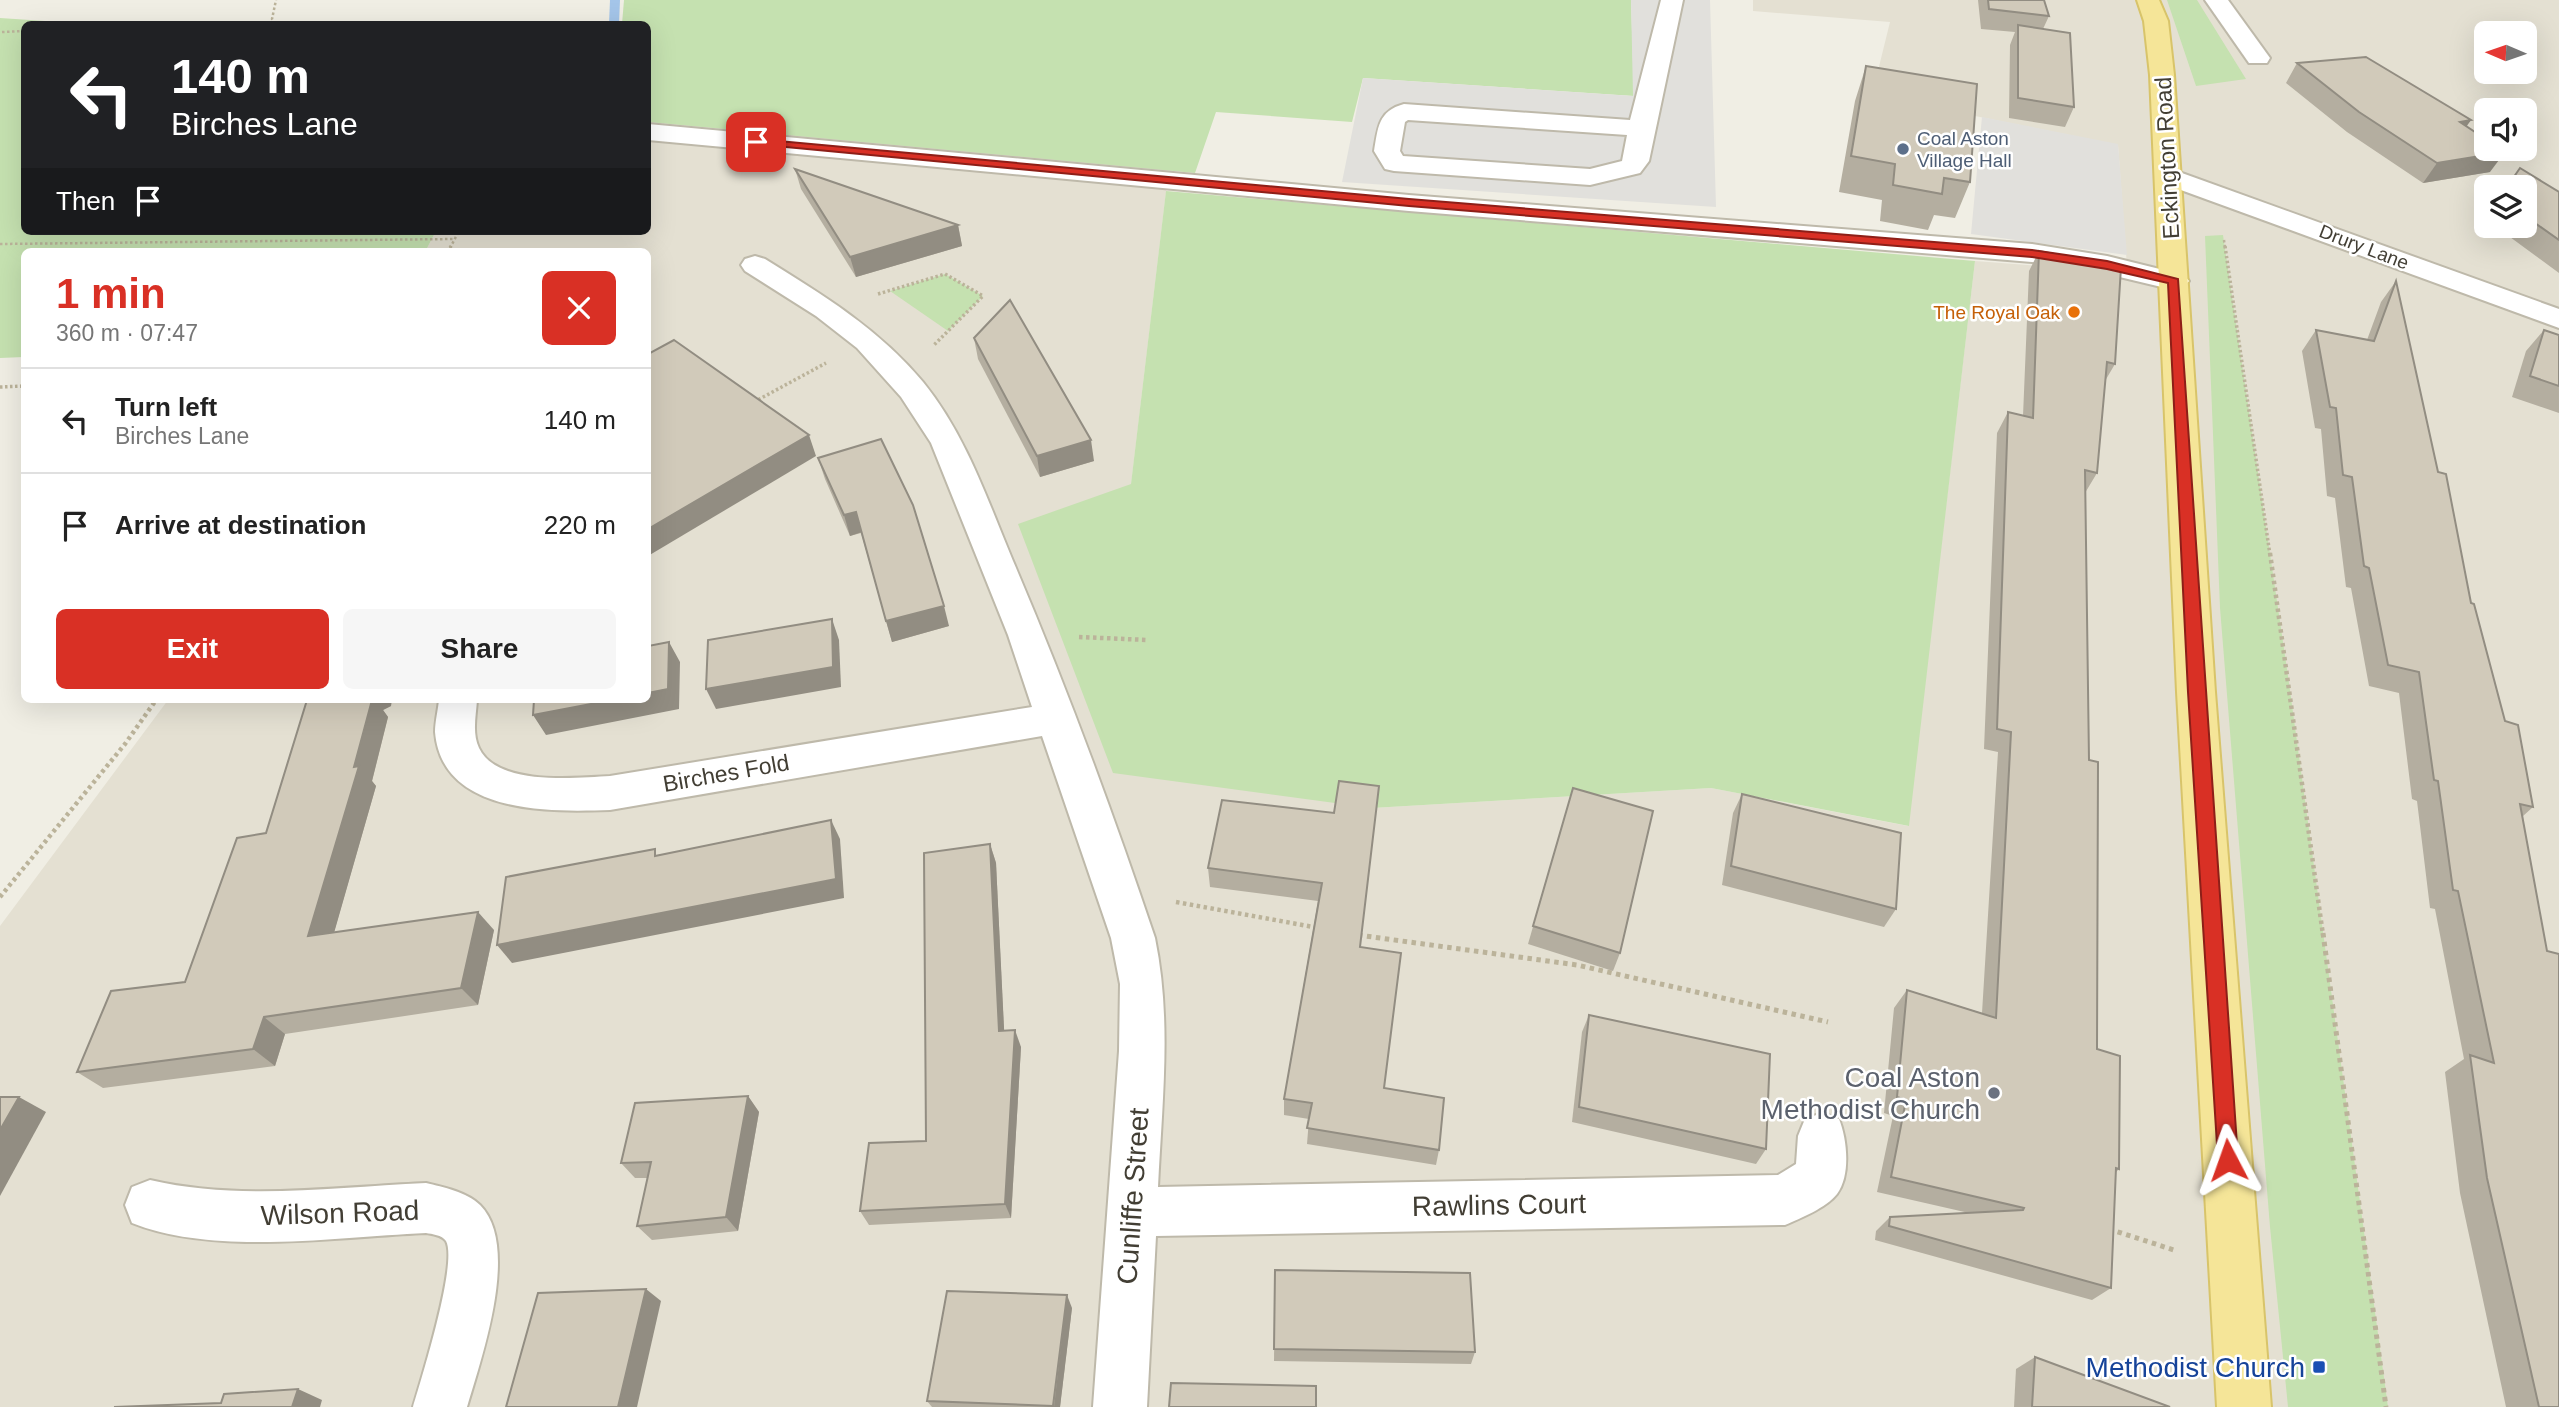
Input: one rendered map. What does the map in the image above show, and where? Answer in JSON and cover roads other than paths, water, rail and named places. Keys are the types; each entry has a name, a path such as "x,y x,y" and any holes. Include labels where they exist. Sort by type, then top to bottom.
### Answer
{"main road":[{"name":"Eckington Road","path":"2148,0 2156,21 2162,75 2196,692 2245,1407"}],"street":[{"path":"1641,128 1404,112 1394,118 1387,151 1394,163 1590,177 1631,167 1636,161 1641,128 1672,0"},
{"path":"2216,0 2258,58"},
{"path":"651,132 1430,204 2032,253 2107,265 2174,281"},
{"path":"1430,204 1436,166"},
{"name":"Drury Lane","path":"2168,176 2559,319"},
{"path":"1588,217 1590,177"},
{"path":"755,265 827,310 868,341 901,378 947,442 1057,718"},
{"name":"Birches Fold","path":"457,703 455,715 458,749 473,771 508,790 552,797 610,793 1057,718"},
{"name":"Cunliffe Street","path":"1057,718 1133,938 1142,985 1142,1051 1120,1407"},
{"name":"Rawlins Court","path":"1131,1212 1785,1200 1819,1177 1822,1136"},
{"name":"Wilson Road","path":"150,1205 192,1215 236,1217 426,1208 452,1214 469,1231 472,1262 466,1314 440,1407"}],"waterway":[{"path":"614,21 615,0"}],"place":[{"name":"Coal Aston Village Hall","path":"1903,149"},
{"name":"The Royal Oak","path":"2074,312"},
{"name":"Coal Aston Methodist Church","path":"1994,1093"},
{"name":"Methodist Church","path":"2319,1367"}]}
